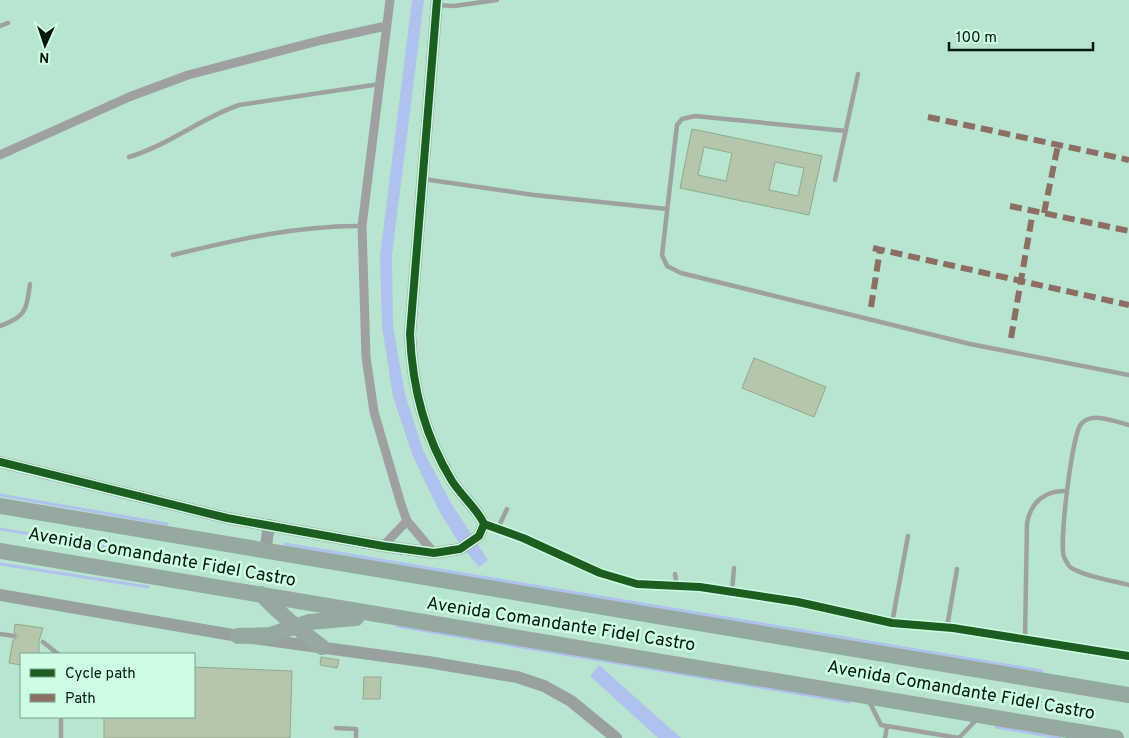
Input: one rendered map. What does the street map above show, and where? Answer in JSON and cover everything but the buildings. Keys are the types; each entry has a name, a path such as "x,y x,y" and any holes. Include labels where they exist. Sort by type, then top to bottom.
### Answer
{"highway":[{"name":"Avenida Comandante Fidel Castro","path":"0,506 265,552 1129,695"},
{"name":"Avenida Comandante Fidel Castro","path":"0,551 866,695 1093,736 1116,738"},
{"path":"260,594 272,608 294,627 322,647"},
{"path":"256,637 272,627 272,608"},
{"path":"238,636 256,637 270,635 325,620 366,618 408,620"}],"street":[{"path":"390,0 362,226 364,334 368,380 374,412 407,521 434,553"},
{"path":"437,3 410,334 414,380 418,398 440,461 482,530"},
{"path":"0,155 129,97 188,75 312,42 386,26"},
{"path":"0,462 227,518 383,546 434,553 460,549 482,530 498,529 600,573 637,584 732,592 798,602 892,624 947,627 1129,656"},
{"path":"383,546 407,521"},
{"path":"265,552 269,525"},
{"path":"0,595 238,636 517,677 544,686 571,701 616,738"}],"lane":[{"path":"437,3 454,6 497,0"},
{"path":"0,26 8,24"},
{"path":"835,180 858,74"},
{"path":"129,157 160,146 224,110 239,104 380,84"},
{"path":"846,131 695,116 682,118 677,125 662,255 667,266 681,273 970,344 1129,375"},
{"path":"422,179 534,195 667,210"},
{"path":"173,255 244,238 342,226 362,226"},
{"path":"0,326 16,320 26,311 30,284"},
{"path":"1129,425 1103,418 1091,418 1082,423 1077,433 1067,491 1064,556 1070,566 1090,575 1129,585"},
{"path":"1025,639 1026,523 1030,509 1041,497 1054,490 1067,491"},
{"path":"498,529 507,509"},
{"path":"892,624 908,536"},
{"path":"732,592 734,568"},
{"path":"947,627 958,569"},
{"path":"675,574 678,586"},
{"path":"0,634 14,636"},
{"path":"43,642 57,653"},
{"path":"866,695 881,725 957,738 982,715"},
{"path":"61,738 62,718"},
{"path":"885,738 887,726"},
{"path":"336,728 356,729 356,738"}],"water":[{"path":"412,0 424,0 392,255 393,326 405,394 423,450 451,503 488,560 479,567 459,543 438,509 412,454 393,397 382,326 380,256"},
{"path":"599,665 681,738 658,738 590,676"}],"waterway":[{"path":"0,495 167,524"},
{"path":"0,529 169,558"},
{"path":"285,544 1042,671"},
{"path":"0,564 148,587"},
{"path":"397,626 849,702"},
{"path":"996,727 1060,738"}],"marked path":[{"path":"928,117 1129,160"},
{"path":"1044,213 1058,145"},
{"path":"1010,206 1129,231"},
{"path":"1011,338 1033,211"},
{"path":"873,248 1129,305"},
{"path":"871,307 880,250"}],"cycle path":[{"path":"0,462 227,518 383,546 434,553 460,549 479,536 484,524 452,481 427,429 417,391 411,353 410,334 437,0"},
{"path":"484,524 523,538 600,573 637,584 700,587 798,602 892,623 953,628 1129,656"}]}
